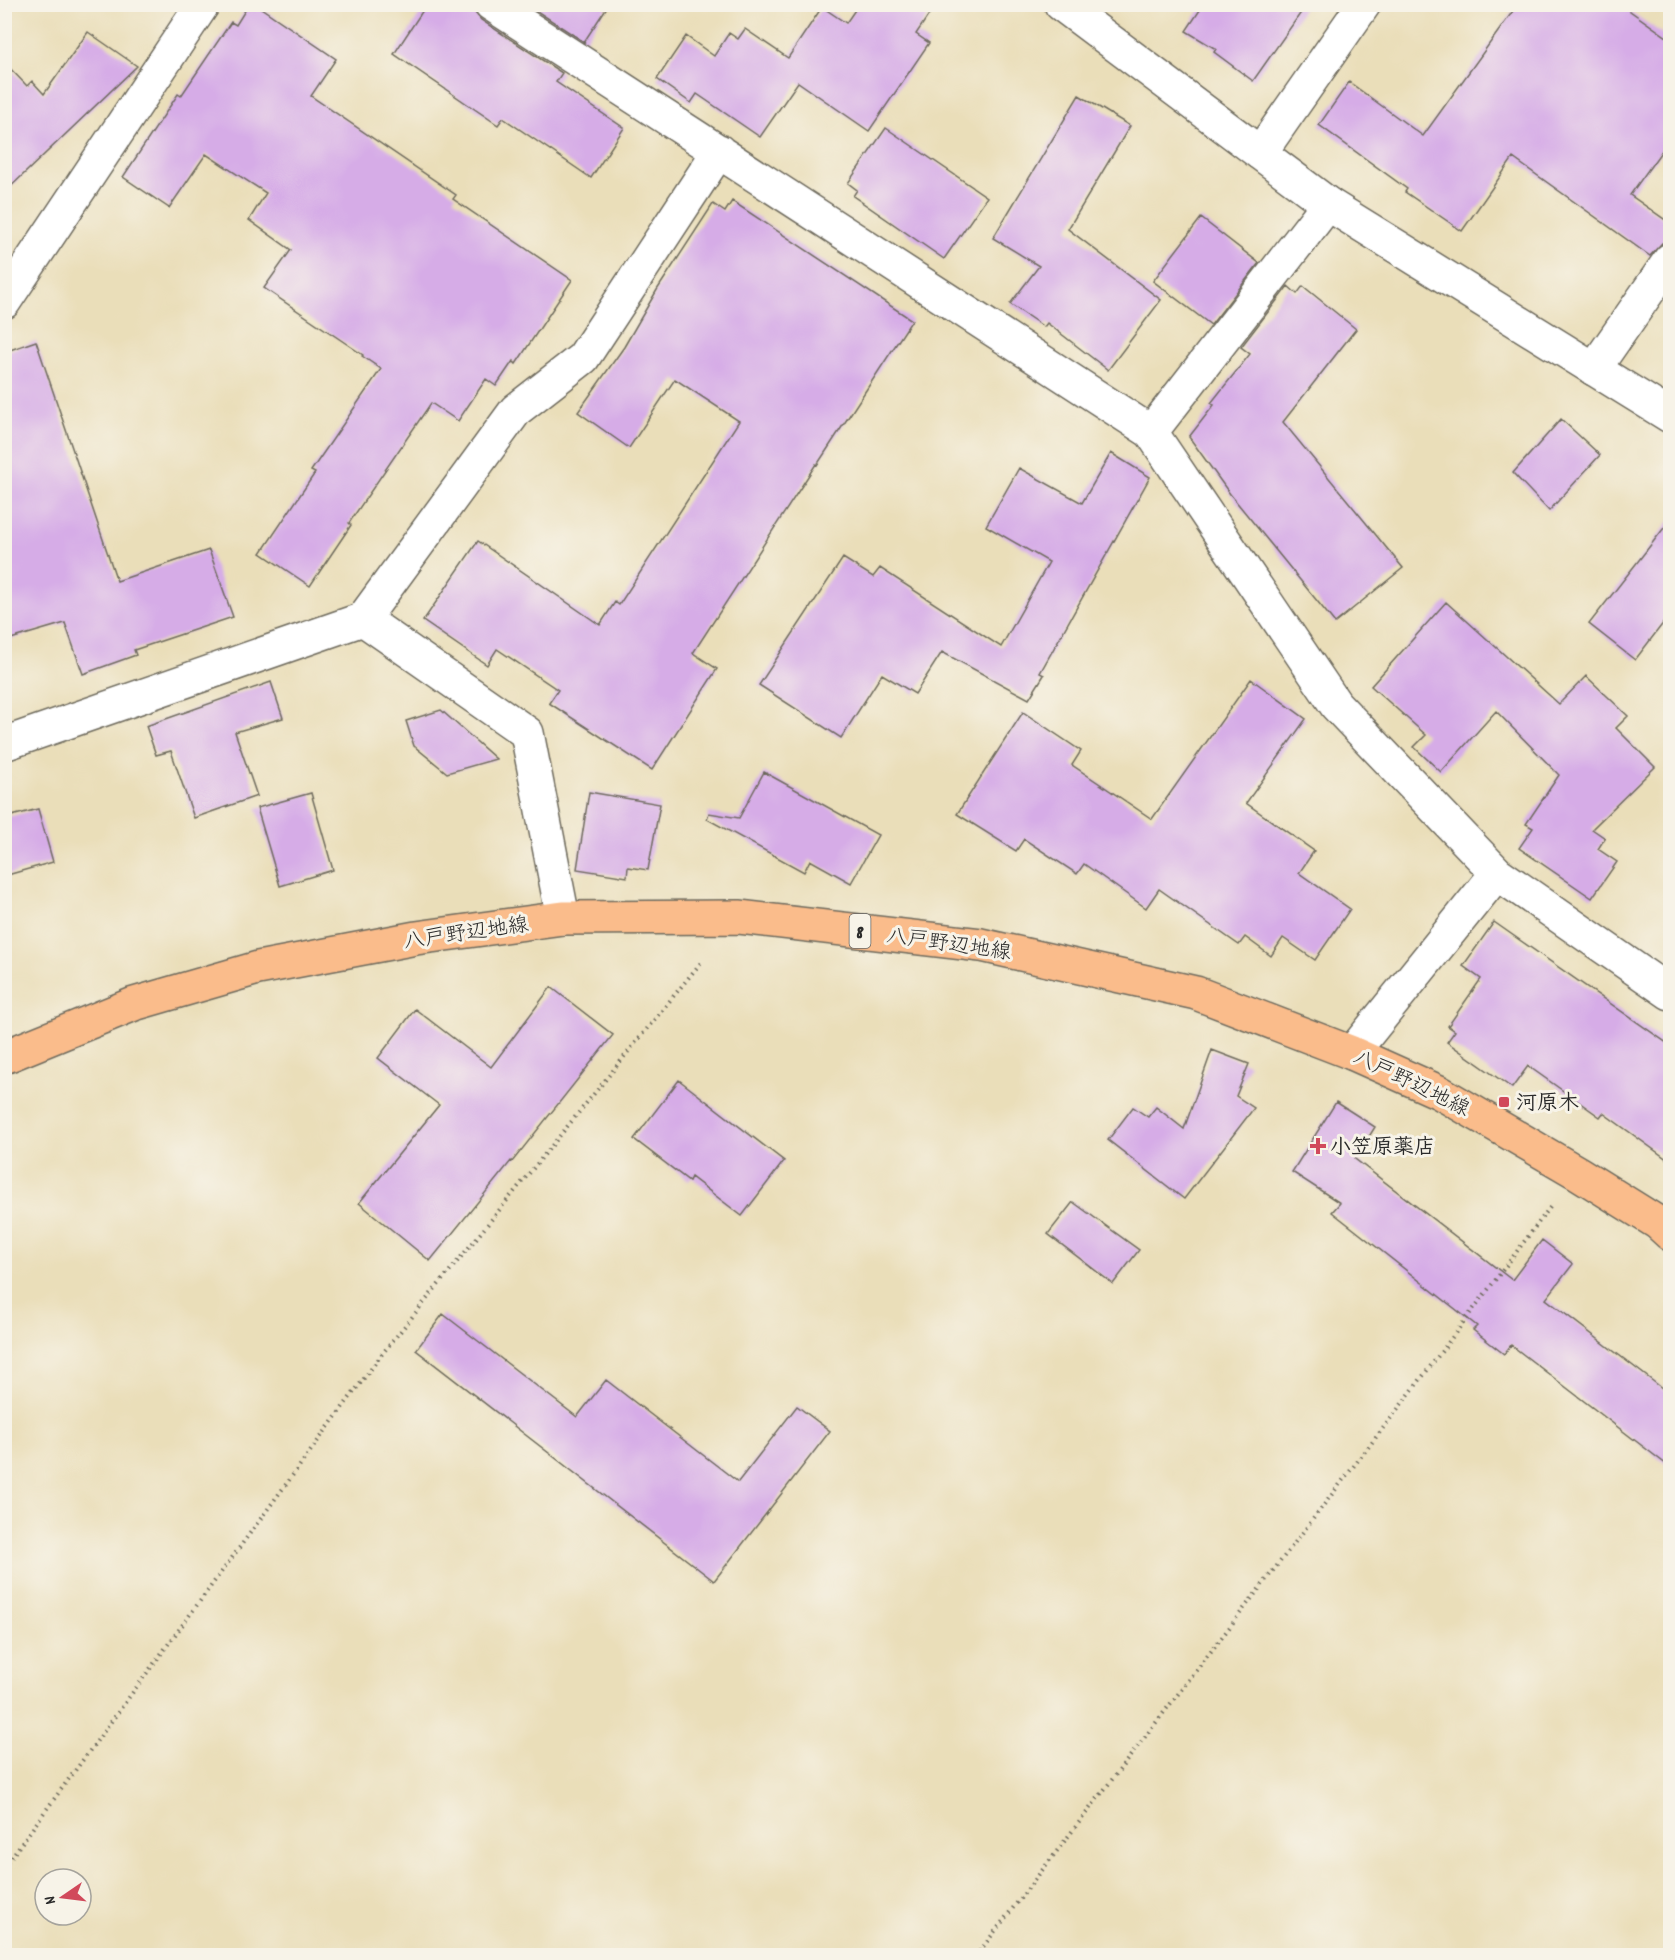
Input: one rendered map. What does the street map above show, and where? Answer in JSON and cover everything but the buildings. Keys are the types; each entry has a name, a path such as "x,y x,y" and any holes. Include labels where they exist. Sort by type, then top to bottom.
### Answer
{"main road":[{"name":"八戸野辺地線","path":"4,1057 134,1004 258,968 416,938 563,918 739,917 981,945 1196,993 1352,1053 1439,1092 1578,1173 1658,1223 1671,1234"}],"street":[{"path":"4,302 203,4"},
{"path":"491,4 1151,432 1336,705 1497,873 1671,993"},
{"path":"1061,4 1328,204 1671,416"},
{"path":"1260,153 1364,4"},
{"path":"4,744 363,619 516,410 583,358 719,151"},
{"path":"1151,432 1328,204"},
{"path":"1594,369 1671,260"},
{"path":"363,619 527,733 563,918"},
{"path":"1352,1053 1497,873"}],"path":[{"path":"4,1867 382,1354 739,917"},
{"path":"976,1956 1578,1173"}],"place":[{"name":"河原木","path":"1504,1102"},
{"name":"小笠原薬店","path":"1318,1146"}]}
